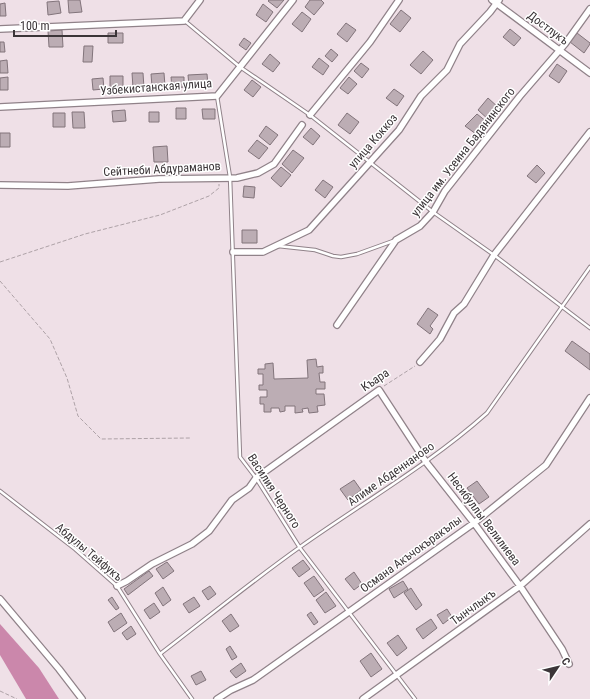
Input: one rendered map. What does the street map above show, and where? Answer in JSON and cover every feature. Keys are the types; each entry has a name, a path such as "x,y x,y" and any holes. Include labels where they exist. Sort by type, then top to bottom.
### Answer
{"street":[{"path":"0,29 184,21 200,0"},
{"name":"Узбекистанская улица","path":"0,107 217,96 293,0"},
{"path":"310,115 370,42 399,0"},
{"name":"Достлукъ","path":"496,1 559,51 590,73"},
{"name":"улица Коккоз","path":"233,252 263,252 309,230 399,130 421,96 447,70 460,44 490,12 496,1"},
{"name":"улица им. Усеина Баданинского","path":"337,325 396,240 420,226 433,212 446,191 520,96 559,51 590,9"},
{"name":"Сейтнеби Абдураманов","path":"0,185 68,186 159,179 219,177 237,178 258,173 274,164 302,125"},
{"path":"420,362 440,338 454,313 464,304 494,255 590,132"},
{"name":"Къара","path":"117,586 128,581 152,564 192,544 209,531 232,500 249,488 256,478 379,390"},
{"name":"Несибуллы Велилиева","path":"379,390 426,462 474,522 520,586 562,649 569,664"},
{"name":"Османа Акъчокъракълы","path":"217,699 231,690 253,680 474,522 546,465 590,398"},
{"name":"Тынчлыкъ","path":"363,699 520,586 590,524"},
{"path":"0,599 59,669 82,699"}],"lane":[{"path":"184,21 240,67 310,115 433,212 494,255 590,328"},
{"name":"Василия Черного","path":"217,96 230,177 240,457 256,478 300,548 415,699"},
{"path":"276,246 315,250 333,256 342,257 357,254 396,240"},
{"name":"Алиме Абденнаново","path":"160,654 300,548 426,462 487,413 590,267"},
{"name":"Абдулы Тейфукъ","path":"0,490 75,549 117,586 160,654 192,699"}],"path":[{"path":"0,262 85,234 160,215 209,196 219,188 219,177"},
{"path":"0,281 50,339 67,378 78,416 101,439 190,438"},
{"name":"Къара","path":"379,390 420,362"},
{"path":"0,691 17,699"}],"shaded area":[{"path":"0,624 39,668 59,699 26,699 0,655"}],"building":[{"path":"68,0 80,0 82,12 69,13"},
{"path":"284,0 277,8 268,1"},
{"path":"310,0 321,0 324,3 314,15 305,7"},
{"path":"59,1 61,13 48,15 47,2"},
{"path":"5,3 6,16 0,16 0,4"},
{"path":"263,4 273,12 266,22 256,15"},
{"path":"401,10 411,18 400,32 390,24"},
{"path":"302,12 311,19 302,32 292,24"},
{"path":"346,23 356,30 347,42 337,34"},
{"path":"510,29 521,38 514,46 503,37"},
{"path":"62,30 63,47 49,47 48,31"},
{"path":"108,33 123,33 123,43 108,43"},
{"path":"577,33 590,43 584,53 570,42"},
{"path":"244,38 251,43 246,50 239,45"},
{"path":"0,42 4,42 5,52 0,52"},
{"path":"84,46 93,46 92,62 83,62"},
{"path":"331,49 338,55 332,62 325,56"},
{"path":"423,51 433,60 421,74 410,65"},
{"path":"270,54 280,63 273,72 262,64"},
{"path":"319,58 329,66 323,75 312,67"},
{"path":"7,60 8,73 0,73 0,61"},
{"path":"361,63 369,69 362,78 354,71"},
{"path":"557,64 567,71 559,83 549,76"},
{"path":"132,73 143,73 144,88 133,88"},
{"path":"164,73 165,86 152,87 151,74"},
{"path":"207,74 208,85 189,86 188,75"},
{"path":"110,76 123,76 123,88 110,88"},
{"path":"8,77 8,90 0,90 0,78"},
{"path":"171,77 184,77 184,87 172,88"},
{"path":"349,77 357,84 348,94 340,88"},
{"path":"103,78 104,89 93,90 92,79"},
{"path":"252,80 261,87 253,97 244,90"},
{"path":"394,89 404,96 397,106 386,98"},
{"path":"488,98 499,108 490,121 478,110"},
{"path":"176,108 186,108 186,119 176,119"},
{"path":"202,109 215,109 215,119 203,119"},
{"path":"125,110 126,121 113,122 112,111"},
{"path":"72,112 84,112 85,128 73,128"},
{"path":"149,112 159,112 159,122 149,122"},
{"path":"53,113 65,113 65,127 53,127"},
{"path":"347,113 359,122 350,134 338,125"},
{"path":"477,114 487,122 476,134 465,126"},
{"path":"266,126 278,135 270,145 259,136"},
{"path":"311,128 320,136 313,145 303,137"},
{"path":"0,133 10,133 10,147 0,147"},
{"path":"257,140 268,148 259,159 248,151"},
{"path":"167,146 168,162 154,162 153,147"},
{"path":"293,150 304,158 292,173 282,164"},
{"path":"537,165 545,173 536,183 527,176"},
{"path":"281,167 291,175 281,187 271,178"},
{"path":"323,180 333,187 325,198 315,190"},
{"path":"244,186 255,187 254,198 243,197"},
{"path":"242,230 257,230 257,243 242,243"},
{"path":"428,308 438,315 430,326 433,329 430,334 417,324"},
{"path":"572,341 590,354 590,370 565,351"},
{"path":"316,359 317,367 323,366 323,373 319,373 320,382 325,382 325,389 316,389 316,394 324,394 325,405 317,406 318,412 309,413 308,408 302,409 303,412 295,413 295,406 285,406 285,411 280,412 279,408 271,408 271,412 264,412 264,404 260,404 260,397 267,397 267,390 259,390 259,385 263,385 263,374 258,374 258,369 265,369 265,364 273,363 274,379 308,378 307,360"},
{"path":"354,480 361,490 348,500 340,489"},
{"path":"477,481 489,497 479,504 467,488"},
{"path":"303,560 310,569 299,577 292,568"},
{"path":"167,562 174,571 163,579 156,569"},
{"path":"149,571 153,576 128,595 124,589"},
{"path":"354,572 362,584 354,590 345,579"},
{"path":"314,576 324,590 314,597 304,583"},
{"path":"403,581 408,589 394,598 389,589"},
{"path":"210,586 216,594 208,600 202,591"},
{"path":"163,587 171,600 163,606 155,593"},
{"path":"411,588 422,605 416,610 404,593"},
{"path":"326,592 336,606 325,613 316,600"},
{"path":"112,597 119,608 116,610 108,600"},
{"path":"194,597 200,606 189,613 183,604"},
{"path":"154,603 160,612 150,619 144,610"},
{"path":"447,609 452,617 443,624 437,615"},
{"path":"311,612 318,622 314,625 307,615"},
{"path":"121,613 127,623 114,632 108,622"},
{"path":"231,614 239,626 230,632 222,621"},
{"path":"431,619 437,628 423,639 416,629"},
{"path":"131,626 136,634 127,640 122,633"},
{"path":"398,635 407,648 397,656 387,643"},
{"path":"230,646 237,657 232,660 226,649"},
{"path":"371,653 382,669 371,677 360,661"},
{"path":"241,663 246,671 236,678 230,671"},
{"path":"201,671 206,680 196,685 191,676"}]}
